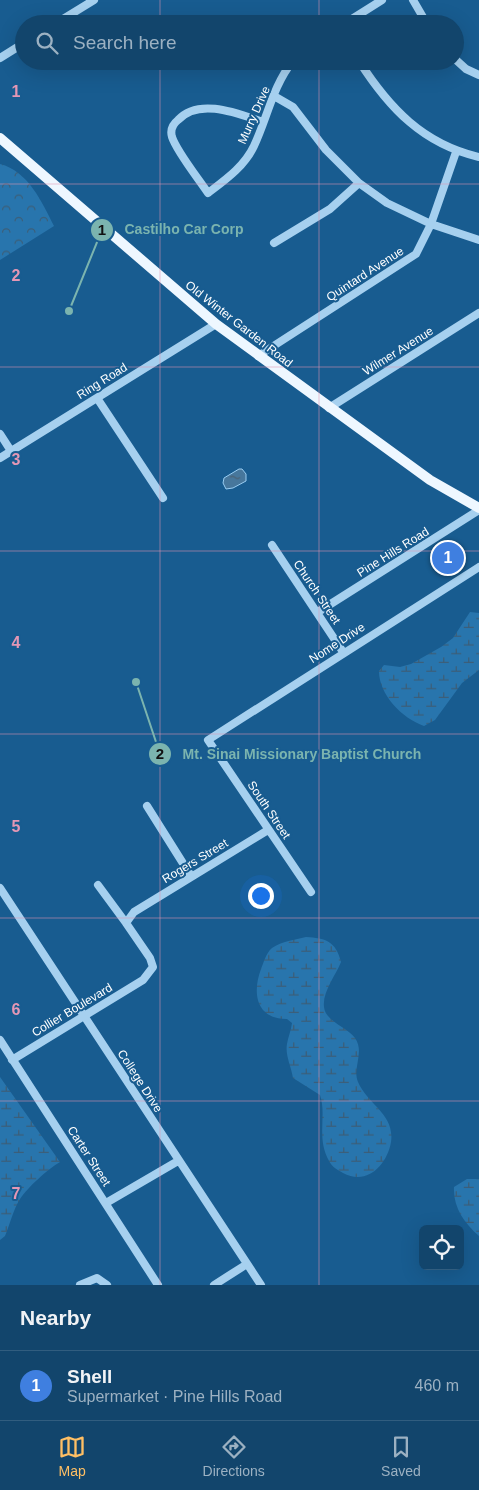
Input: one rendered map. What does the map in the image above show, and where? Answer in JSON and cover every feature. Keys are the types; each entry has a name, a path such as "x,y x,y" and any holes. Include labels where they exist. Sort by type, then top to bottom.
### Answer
{"main road":[{"name":"Old Winter Garden Road","path":"0,138 216,324 430,480 479,509"}],"street":[{"path":"70,15 94,0"},
{"path":"358,15 382,0"},
{"path":"413,0 422,15"},
{"path":"0,58 15,49"},
{"path":"464,67 479,75"},
{"name":"Murry Drive","path":"263,122 229,111 208,109 192,111 180,117 173,125 172,137 208,193 231,176 254,147 274,96 288,70"},
{"path":"365,70 386,101 408,122 456,152 479,157"},
{"path":"274,96 293,108 326,150 359,183 387,203 431,224 479,240"},
{"name":"Quintard Avenue","path":"258,356 416,254 431,224 456,152"},
{"path":"274,243 330,209 359,183"},
{"name":"Wilmer Avenue","path":"329,408 479,313"},
{"name":"Ring Road","path":"0,458 216,324"},
{"path":"97,398 163,498"},
{"path":"0,434 11,451"},
{"name":"Pine Hills Road","path":"318,612 479,509"},
{"name":"Church Street","path":"272,545 343,652"},
{"name":"Nome Drive","path":"208,740 343,652 479,567"},
{"name":"South Street","path":"208,740 311,892"},
{"path":"147,806 191,876"},
{"name":"Rogers Street","path":"126,923 134,912 268,830"},
{"path":"98,885 126,923"},
{"name":"College Drive","path":"0,888 261,1285"},
{"name":"Collier Boulevard","path":"12,1060 143,980 153,967 150,958 126,923"},
{"name":"Carter Street","path":"0,1040 158,1285"},
{"path":"106,1203 178,1161"},
{"path":"214,1285 247,1264"},
{"path":"80,1285 97,1278 106,1285"}],"green space":[{"path":"0,164 19,173 26,180 39,198 54,226 0,260"},
{"path":"470,612 479,613 479,670 462,683 435,720 424,726 400,711 387,697 380,680 379,671 384,665 400,667 411,664 441,647 453,638"},
{"path":"306,937 319,938 329,942 339,955 341,962 325,995 325,1012 332,1020 347,1030 358,1043 359,1054 356,1071 358,1082 362,1090 385,1117 391,1132 391,1142 385,1158 374,1171 360,1177 343,1173 333,1167 329,1161 323,1144 323,1111 320,1095 293,1078 287,1056 287,1041 292,1023 287,1019 269,1015 263,1010 257,995 258,978 270,950 280,944"},
{"path":"0,1077 60,1162 38,1179 20,1199 5,1236 0,1240"},
{"path":"467,1179 479,1179 479,1236 464,1220 455,1201 454,1187"}],"water":[{"path":"242,469 246,474 246,481 233,488 226,489 223,483 224,478"}],"place":[{"name":"Castilho Car Corp","path":"69,311"},
{"name":"Shell","path":"448,558"},
{"name":"Mt. Sinai Missionary Baptist Church","path":"136,682"}]}
